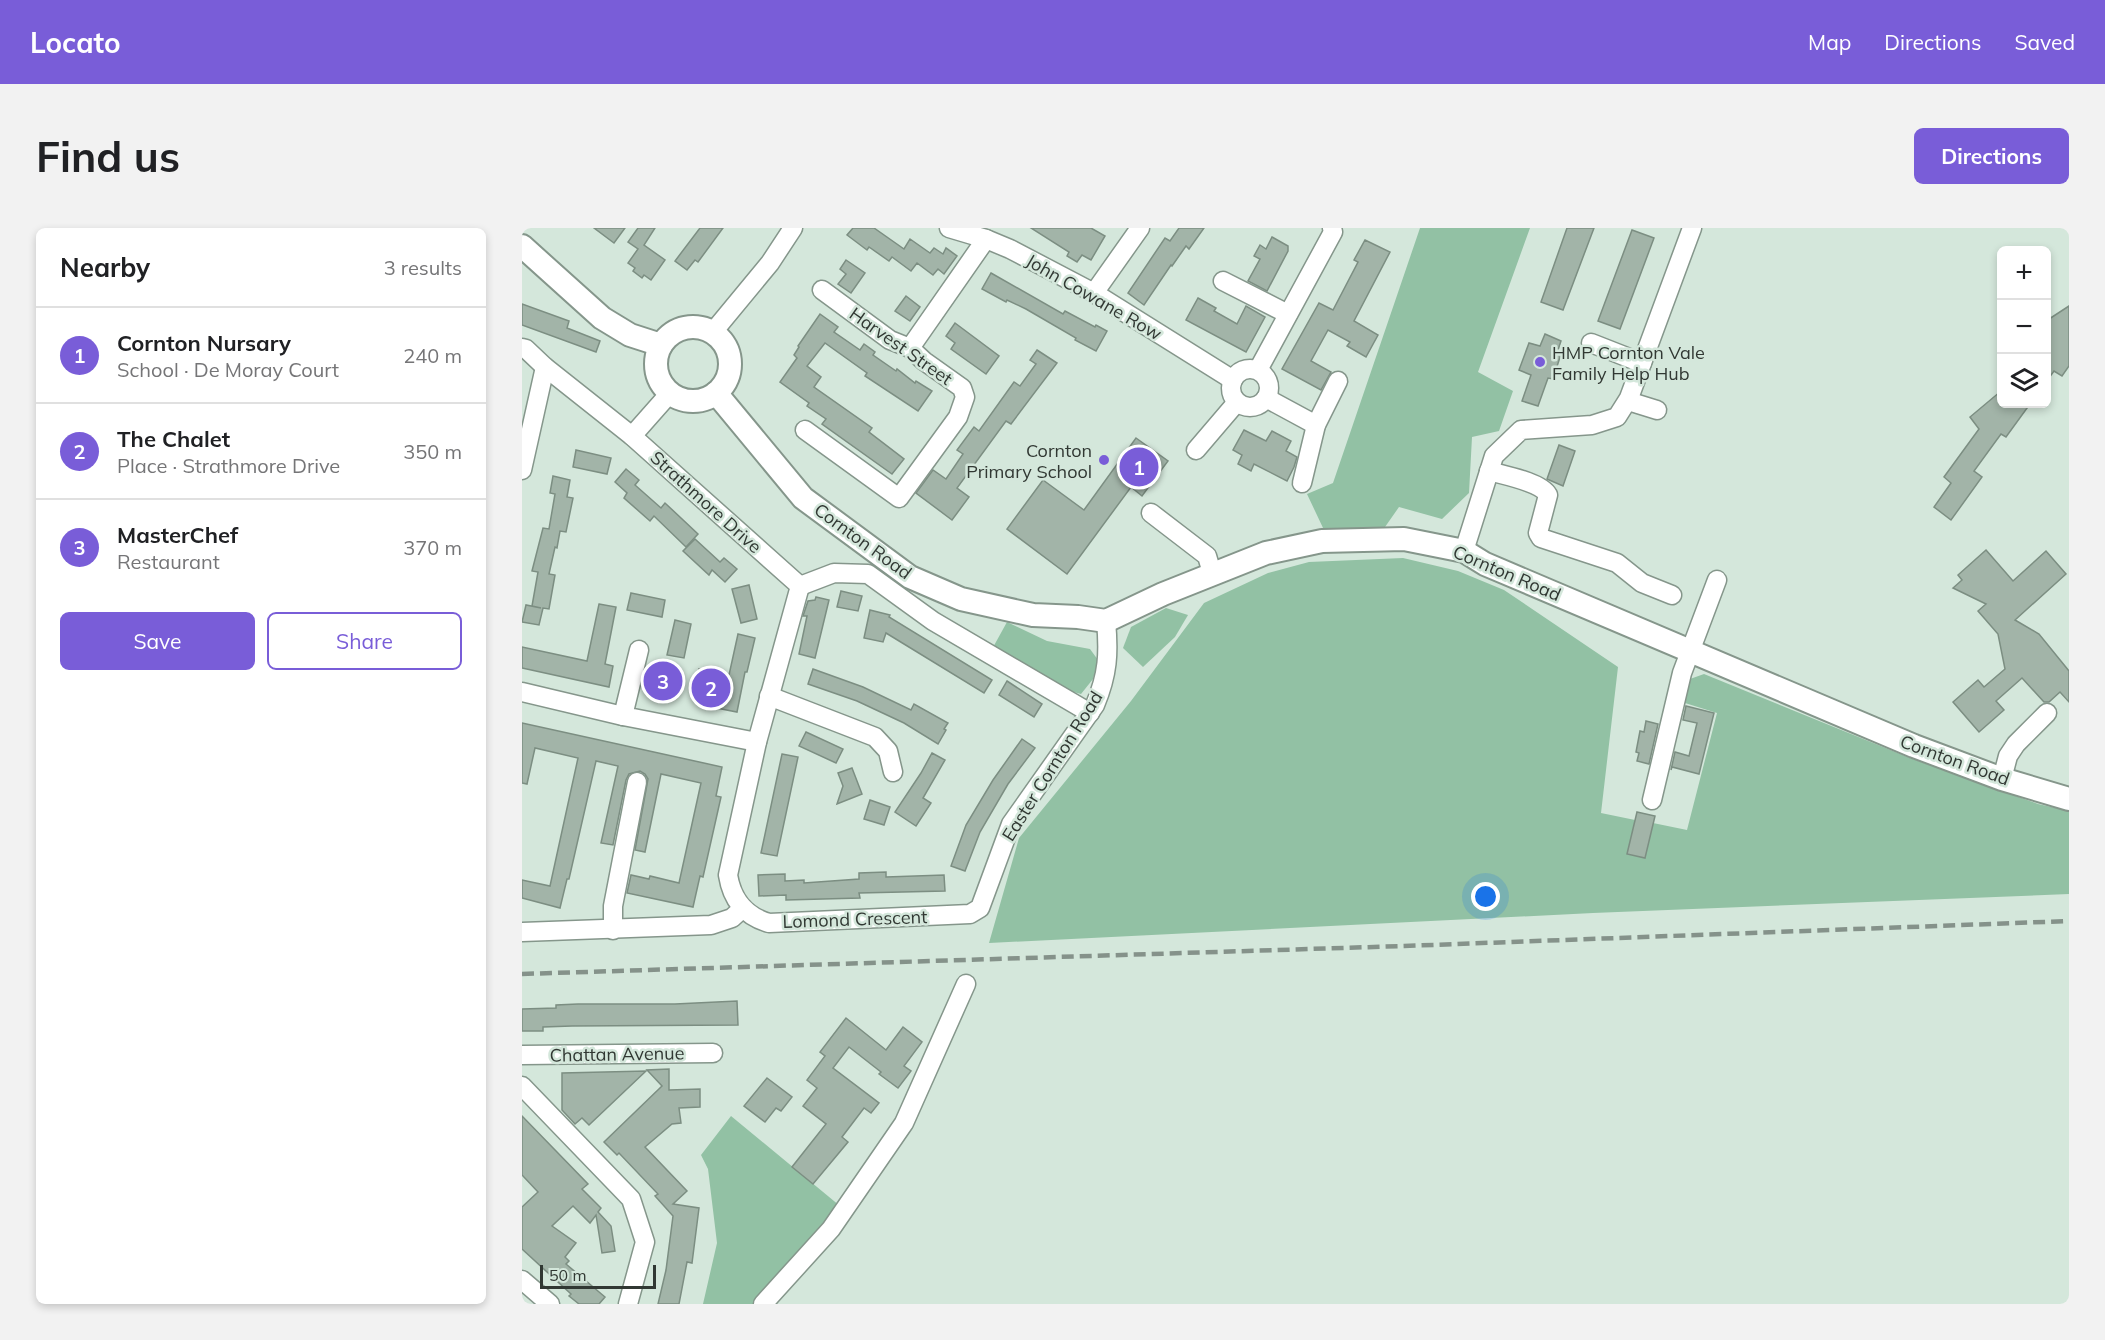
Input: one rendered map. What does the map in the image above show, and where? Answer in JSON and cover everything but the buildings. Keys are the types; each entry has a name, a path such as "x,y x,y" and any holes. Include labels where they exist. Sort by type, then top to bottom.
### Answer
{"main road":[{"path":"522,246 602,318 630,335 661,345"},
{"path":"699,327 713,333 724,343 730,363 727,379 716,393 701,400 689,401 678,398 670,393 659,380 656,366 661,345 669,335 684,328 699,327"},
{"name":"Cornton Road","path":"716,393 803,498 910,577 960,599 1033,615 1106,621 1212,573 1266,553 1322,541 1404,539 1464,551 1485,564 1914,746 2002,779 2069,799"}],"street":[{"path":"713,333 770,263 793,228"},
{"name":"John Cowane Row","path":"949,228 986,238 1094,293 1233,380"},
{"path":"1094,293 1140,228"},
{"path":"1258,370 1333,232 1332,228"},
{"path":"1464,551 1494,456 1521,430 1592,425 1617,417 1628,401 1692,228"},
{"path":"910,348 986,238"},
{"path":"1223,282 1288,314"},
{"name":"Harvest Street","path":"805,430 899,498 958,417 965,397 962,388 910,348 891,340 822,290"},
{"path":"1591,343 1642,363"},
{"name":"Strathmore Drive","path":"522,348 632,436 800,585"},
{"path":"522,470 545,367"},
{"path":"1246,369 1258,370 1269,382 1269,393 1262,403 1249,407 1237,402 1231,392 1233,380 1236,375 1246,369"},
{"path":"1302,483 1316,425 1338,381"},
{"path":"632,436 670,393"},
{"path":"1266,398 1316,425"},
{"path":"1628,401 1657,410"},
{"path":"1196,450 1237,402"},
{"path":"1489,471 1535,485 1546,492 1548,495 1538,533 1541,538 1617,563 1642,583 1672,595"},
{"path":"1151,513 1207,556 1212,573"},
{"path":"522,932 711,925 732,918 743,908 734,897 728,875 757,742 800,585 834,573 868,574 933,621 1089,713"},
{"path":"1652,800 1682,673 1717,580"},
{"name":"Easter Cornton Road","path":"980,908 1011,824 1089,713 1103,685 1109,648 1106,621"},
{"path":"623,716 639,650"},
{"path":"522,692 623,716 757,742"},
{"path":"770,696 875,737 888,751 893,772"},
{"path":"2002,779 2008,756 2016,744 2047,713"},
{"path":"614,930 613,906 637,782"},
{"name":"Lomond Crescent","path":"743,908 754,919 769,923 970,914 980,908"},
{"path":"763,1304 831,1229 904,1123 966,984"},
{"name":"Chattan Avenue","path":"522,1055 713,1053"},
{"path":"522,1086 631,1199 645,1242 628,1304"},
{"path":"522,1280 550,1304"}],"green space":[{"path":"1420,228 1530,228 1478,372 1513,391 1499,431 1472,437 1469,493 1442,519 1399,507 1385,527 1324,530 1307,494 1333,483"},
{"path":"1403,558 1458,571 1504,590 1618,667 1601,813 1635,820 1628,854 1645,858 1653,823 1687,830 1717,713 1685,703 1690,679 1704,674 1910,758 2038,804 2069,811 2069,894 1593,913 989,943 1019,838 1131,701 1204,603 1268,573 1309,562"},
{"path":"1166,608 1188,615 1175,637 1143,667 1123,648 1131,627"},
{"path":"1007,622 1047,641 1090,649 1098,660 1093,679 1081,694 1059,688 991,651"},
{"path":"731,1116 840,1206 765,1304 703,1304 717,1243 708,1169 701,1155"}],"railway":[{"path":"522,974 1404,946 2069,921"}],"place":[{"name":"HMP Cornton Vale Family Help Hub","path":"1540,362"},
{"name":"Cornton Primary School","path":"1104,460"},
{"name":"Cornton Nursary","path":"1139,467"},
{"name":"MasterChef","path":"663,681"},
{"name":"The Chalet","path":"711,688"}]}
